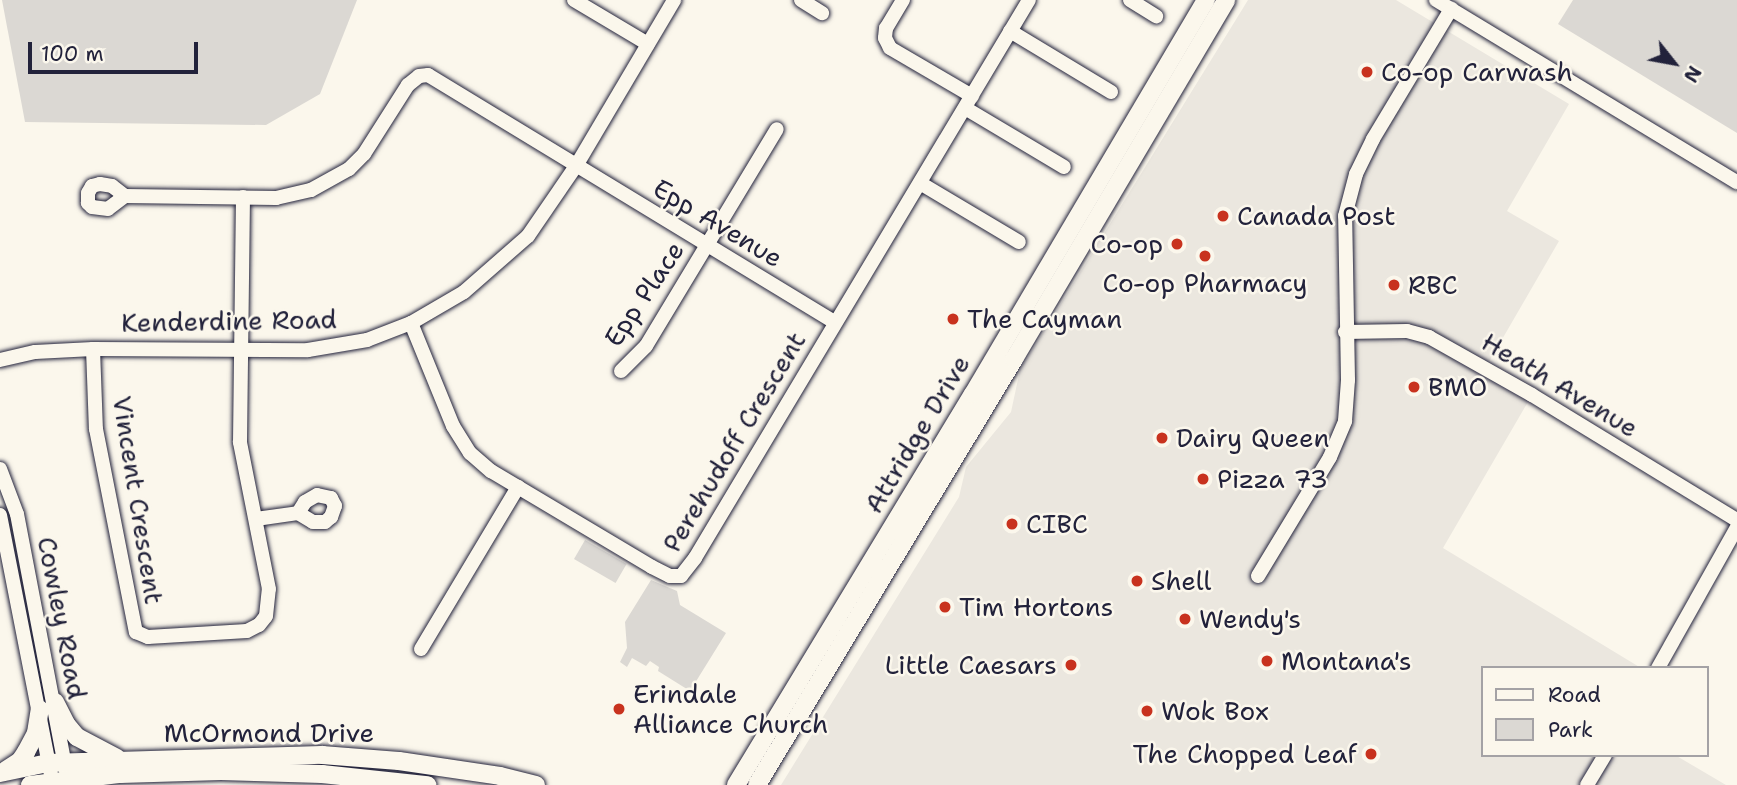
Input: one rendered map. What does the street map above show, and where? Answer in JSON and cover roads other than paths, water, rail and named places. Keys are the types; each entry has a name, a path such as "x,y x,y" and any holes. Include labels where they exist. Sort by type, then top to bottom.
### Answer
{"main road":[{"name":"Attridge Drive","path":"734,783 973,394 1206,0"},
{"name":"Attridge Drive","path":"760,782 1226,0"},
{"path":"1,772 20,761 36,733 47,705 77,737 120,760"},
{"name":"McOrmond Drive","path":"30,785 58,772 120,760 322,755 399,761 500,776 536,785"},
{"name":"McOrmond Drive","path":"1,772 221,771 322,774 428,785"}],"street":[{"path":"574,0 648,44"},
{"name":"Kenderdine Road","path":"0,360 36,352 93,349 308,349 368,340 411,323 464,292 528,236 576,166 674,0"},
{"path":"801,0 822,13"},
{"path":"903,0 886,28 885,38 890,48 1064,167"},
{"path":"1130,0 1156,16"},
{"path":"1436,0 1737,182"},
{"name":"Perehudoff Crescent","path":"411,323 453,426 470,453 517,487 664,574 681,576 695,558 920,183 1010,31 1023,2"},
{"path":"1258,576 1326,463 1345,421 1348,380 1345,332 1345,216 1356,174 1373,139 1451,9"},
{"path":"1010,31 1111,92"},
{"name":"Epp Avenue","path":"243,197 276,198 311,190 349,169 377,138 408,85 425,75 835,322"},
{"name":"Epp Place","path":"621,371 646,346 777,129"},
{"path":"920,183 1018,242"},
{"path":"125,196 243,197"},
{"name":"Vincent Crescent","path":"93,349 96,429 136,632 148,637 247,631 259,625 266,616 269,604 256,519 240,442 239,350 243,197"},
{"name":"Heath Avenue","path":"1345,332 1407,331 1429,337 1532,394 1737,520"},
{"name":"Cowley Road","path":"0,469 17,514 58,772"},
{"path":"421,649 517,487"},
{"path":"256,519 298,513"},
{"name":"Cowley Road","path":"0,515 47,705"},
{"path":"1659,666 1737,527"},
{"path":"1587,785 1604,757"}],"place":[{"name":"Co-op Carwash","path":"1367,72"},
{"name":"Canada Post","path":"1223,216"},
{"name":"Co-op","path":"1177,244"},
{"name":"Co-op Pharmacy","path":"1205,256"},
{"name":"RBC","path":"1394,285"},
{"name":"The Cayman","path":"953,319"},
{"name":"BMO","path":"1414,387"},
{"name":"Dairy Queen","path":"1162,438"},
{"name":"Pizza 73","path":"1203,479"},
{"name":"CIBC","path":"1012,524"},
{"name":"Shell","path":"1137,581"},
{"name":"Tim Hortons","path":"945,607"},
{"name":"Wendy's","path":"1185,619"},
{"name":"Montana's","path":"1267,661"},
{"name":"Little Caesars","path":"1071,665"},
{"name":"Erindale Alliance Church","path":"619,709"},
{"name":"Wok Box","path":"1147,711"},
{"name":"The Chopped Leaf","path":"1371,754"}]}
